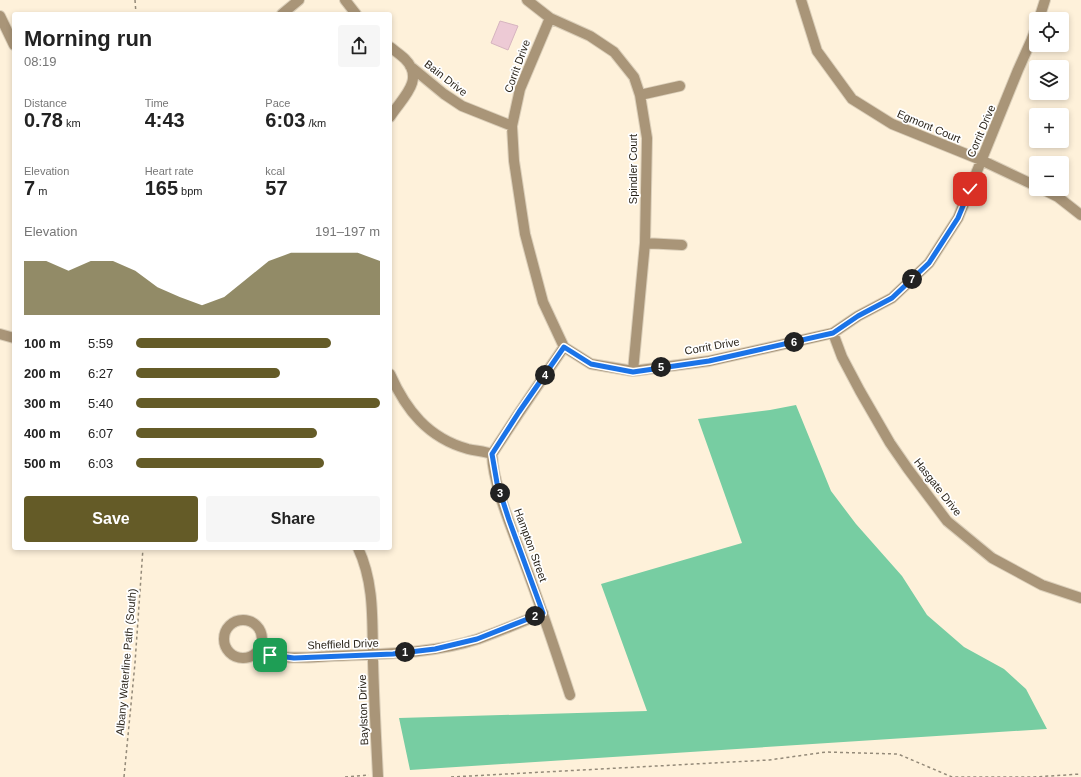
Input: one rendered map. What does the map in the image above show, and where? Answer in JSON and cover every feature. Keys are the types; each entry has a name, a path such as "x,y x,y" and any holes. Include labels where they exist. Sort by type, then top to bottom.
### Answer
{"street":[{"path":"284,12 299,0"},
{"path":"345,0 354,12"},
{"name":"Spindler Court","path":"527,0 550,18 590,36 614,52 634,77 640,95 646,138 645,243 633,372"},
{"name":"Egmont Court","path":"801,0 817,51 852,99 892,124 981,160 1029,183"},
{"path":"1041,12 1045,0"},
{"path":"0,16 12,41"},
{"name":"Corrit Drive","path":"550,18 520,89 512,126 514,161 525,234 543,302 564,347 591,364 633,372 709,361 833,333 858,316 892,298 929,263 958,218 1018,70 1029,47"},
{"name":"Bain Drive","path":"392,49 405,59 410,66 444,94 462,106 512,126"},
{"path":"392,114 411,88 414,81 410,66"},
{"path":"640,95 680,86"},
{"path":"1056,196 1081,215"},
{"path":"645,243 682,245"},
{"name":"Hasgate Drive","path":"833,333 842,357 890,443 947,521 992,558 1042,585 1081,598"},
{"path":"0,334 12,337"},
{"path":"392,378 410,410 427,428 445,440 468,449 492,454 564,347"},
{"name":"Hampton Street","path":"492,454 497,483 570,695"},
{"name":"Baylston Drive","path":"359,550 364,560 370,582 374,627 373,654 378,776"},
{"name":"Sheffield Drive","path":"259,650 270,655 294,658 393,654 435,649 477,639 543,613"}],"path":[{"path":"135,0 136,12"},
{"name":"Albany Waterline Path (South)","path":"124,777 135,663 143,550"},
{"path":"451,777 769,760 826,752 898,754 952,776 1034,777 1081,774"},
{"path":"345,777 378,776"}],"green space":[{"path":"796,405 831,491 856,524 902,576 927,615 964,647 1004,669 1026,689 1047,729 410,770 399,718 647,711 601,584 742,543 698,419 770,410"}],"building":[{"path":"500,21 518,26 508,50 491,43"}],"route":[{"path":"270,655 294,658 393,654 435,649 477,639 543,613 497,483 492,454 564,347 591,364 633,372 709,361 833,333 858,316 892,298 929,263 958,218 970,189"}]}
